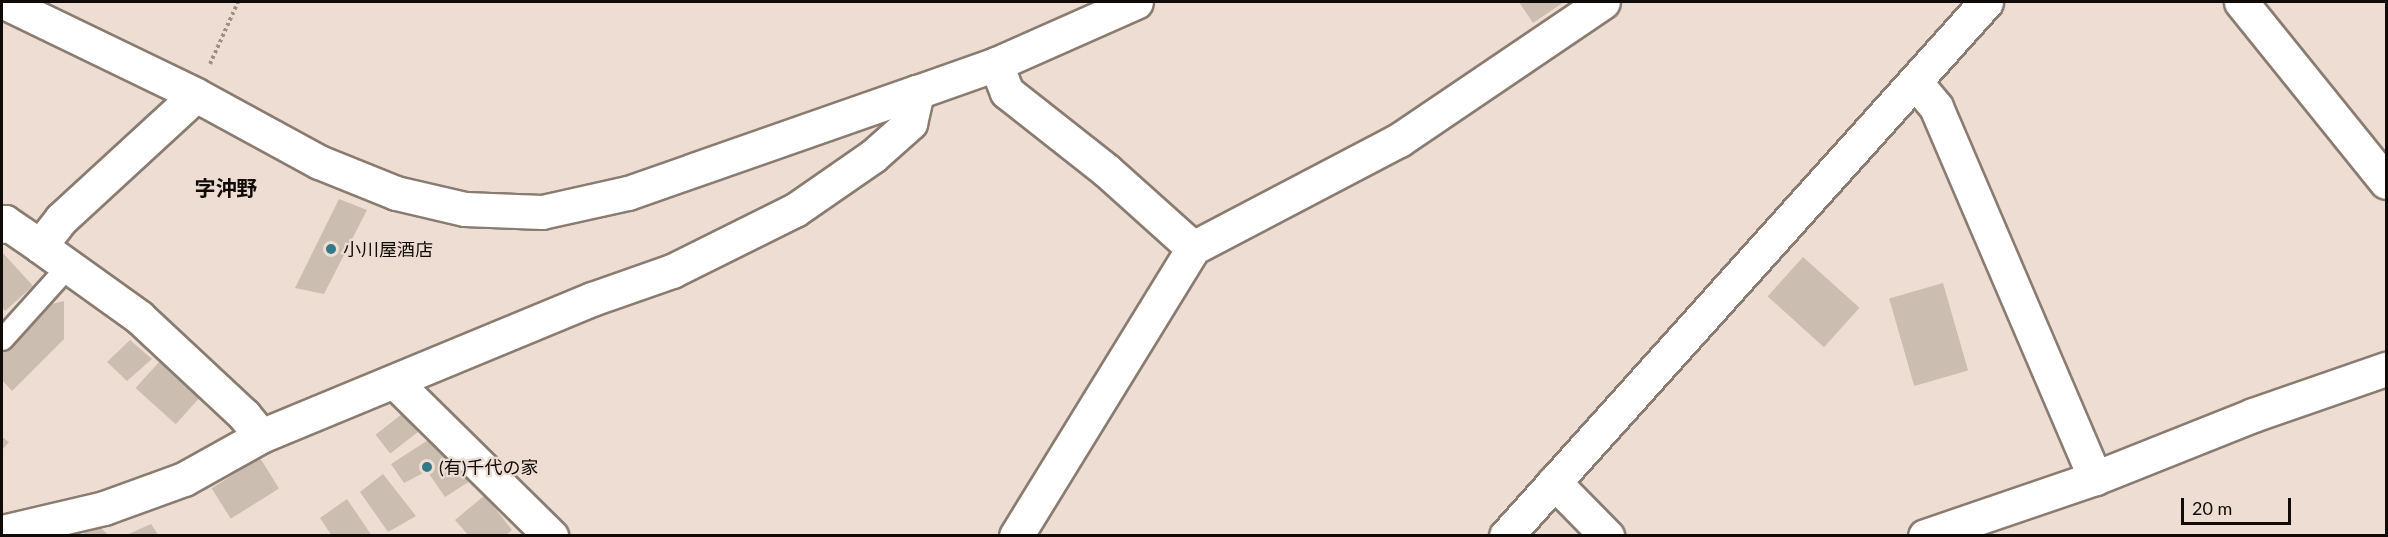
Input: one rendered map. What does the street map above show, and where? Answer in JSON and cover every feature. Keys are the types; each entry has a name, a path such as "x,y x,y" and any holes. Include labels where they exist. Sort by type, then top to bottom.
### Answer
{"street":[{"path":"4,2 196,95 319,162 396,193 465,209 542,212 628,192 918,92 996,64 1136,2"},
{"path":"1016,536 1194,248 1399,140 1603,2"},
{"path":"1506,536 1916,83 1986,2"},
{"path":"2241,2 2386,182"},
{"path":"996,64 1007,92 1106,170 1194,248"},
{"path":"1916,83 1936,107 2095,478"},
{"path":"2,532 104,508 184,479 261,436 396,383 592,300 672,271 795,210 873,156 910,123 918,92"},
{"path":"40,246 61,219 196,95"},
{"path":"3,222 139,317 244,415 261,436"},
{"path":"1924,536 2095,478 2253,415 2386,369"},
{"path":"396,383 551,536"},
{"path":"1554,482 1607,536"}],"lane":[{"path":"2,339 66,268"}],"path":[{"path":"196,95 238,2"}],"building":[{"path":"1519,2 1564,2 1533,23"},
{"name":"小川屋酒店","path":"339,199 367,210 324,294 295,288"},
{"path":"2,252 33,286 5,311 2,307"},
{"path":"1803,257 1859,308 1824,347 1768,296"},
{"path":"1943,283 1968,370 1914,386 1889,298"},
{"path":"64,301 64,339 12,391 2,380 2,352 33,323 39,307"},
{"path":"130,340 152,359 127,381 107,362"},
{"path":"159,362 199,398 176,424 136,388"},
{"path":"407,410 422,429 390,454 375,435"},
{"name":"(有)千代の家","path":"436,435 470,481 445,497 427,471 404,483 391,464"},
{"path":"2,437 9,442 2,450"},
{"path":"260,458 279,489 231,519 212,488"},
{"path":"383,474 416,516 388,532 360,492"},
{"path":"485,495 512,530 505,536 469,536 455,520"},
{"path":"347,499 372,536 332,536 320,518"},
{"path":"94,521 109,536 82,536"},
{"path":"151,524 159,536 124,536"}],"place":[{"name":"小川屋酒店","path":"331,249"},
{"name":"(有)千代の家","path":"427,467"}],"district":[{"name":"字沖野","path":"226,188"}]}
